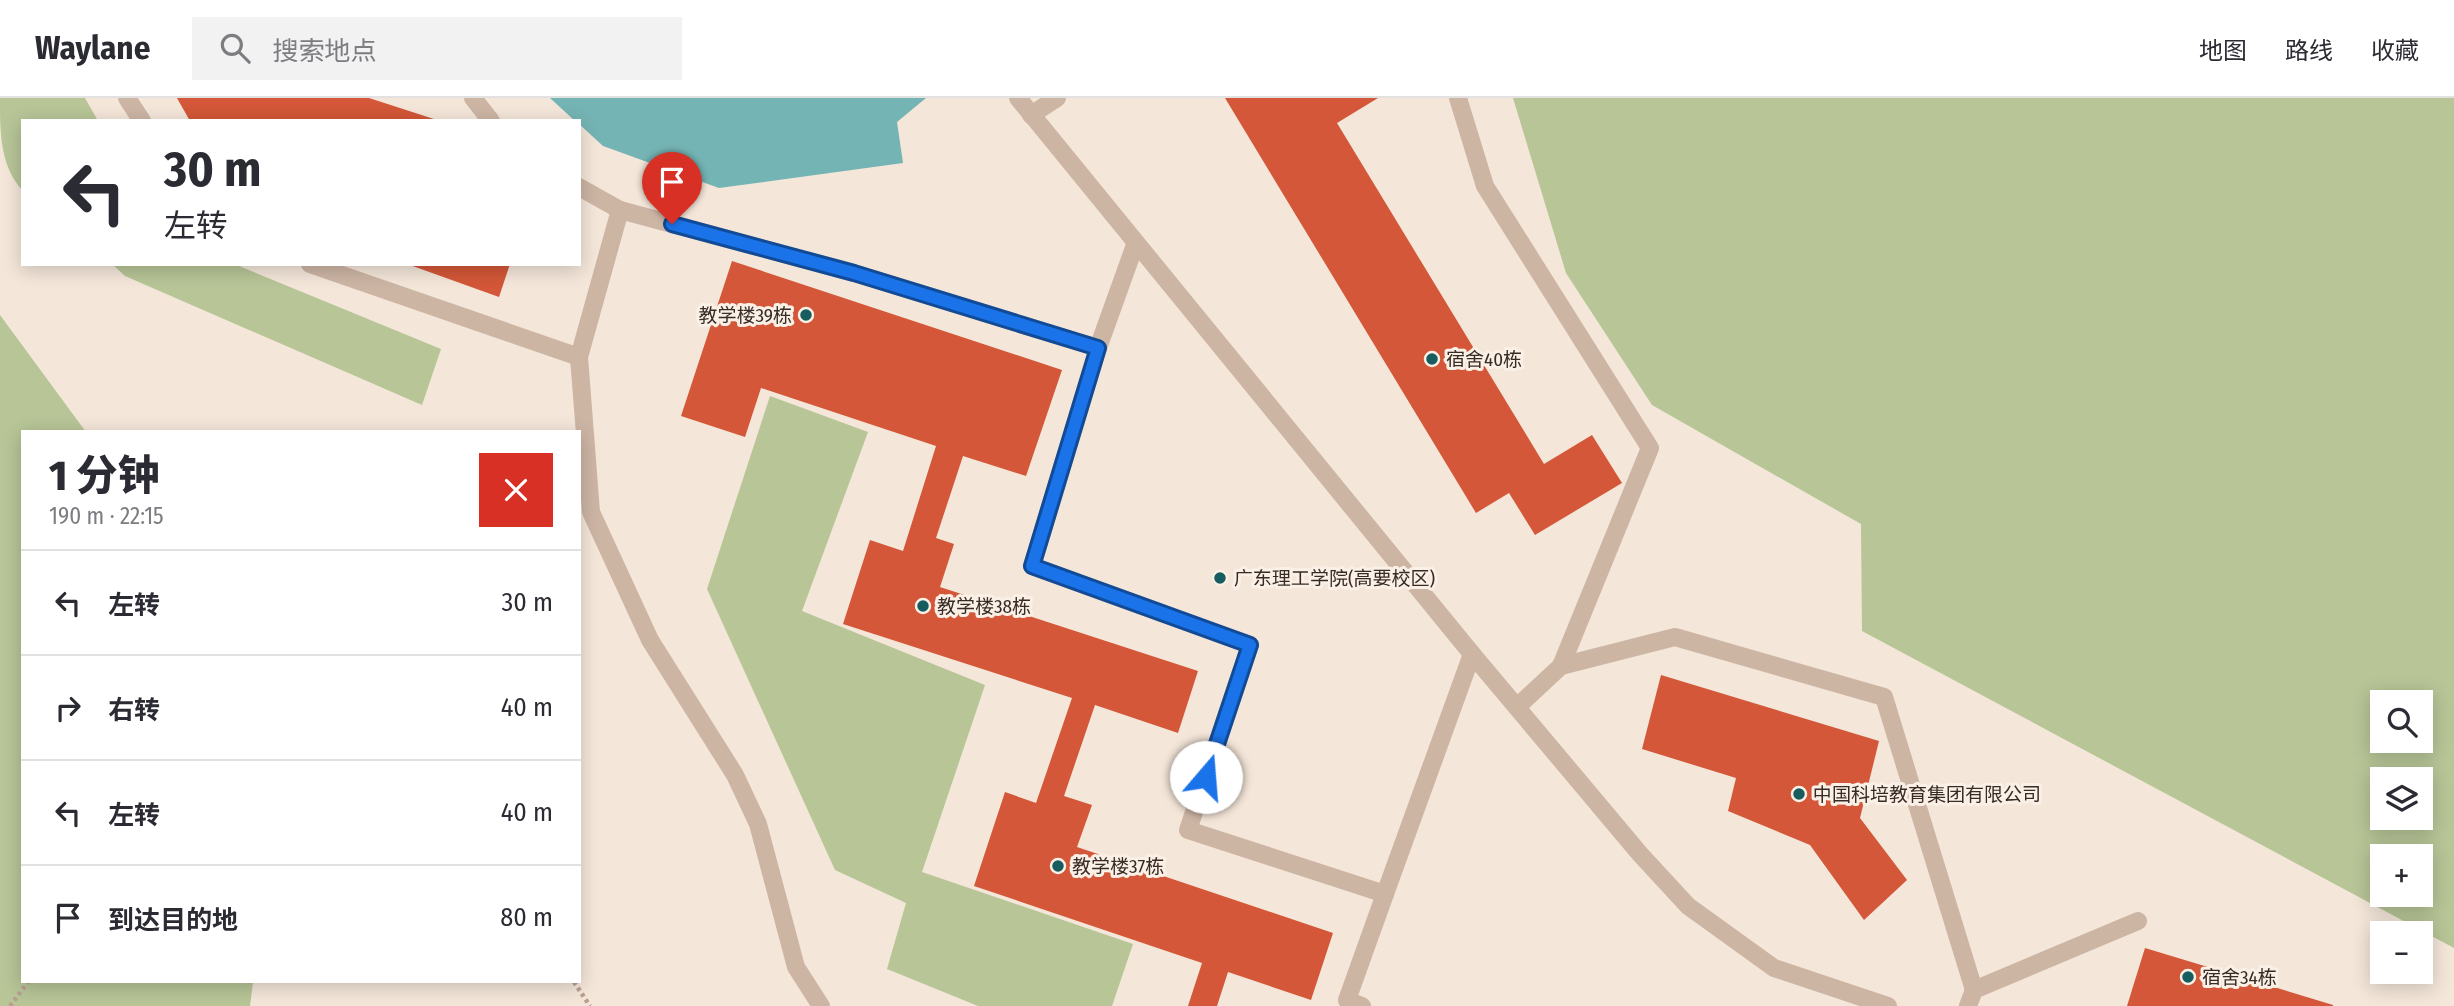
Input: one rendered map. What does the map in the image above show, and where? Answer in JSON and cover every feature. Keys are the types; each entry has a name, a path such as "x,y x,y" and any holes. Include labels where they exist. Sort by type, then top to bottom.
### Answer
{"lane":[{"path":"127,98 141,119"},
{"path":"473,98 489,119"},
{"path":"1018,98 1135,245 1472,654 1640,854 1688,906 1774,968 1888,1006"},
{"path":"1031,115 1057,98"},
{"path":"1458,98 1485,186 1650,448 1561,666 1517,707"},
{"path":"581,188 620,210 854,273 1098,348"},
{"path":"620,210 579,358 591,512 650,639 735,775 758,824 796,967 821,1006"},
{"path":"1135,245 1098,348 1032,566 1250,645 1188,830 1385,894"},
{"path":"316,266 579,358"},
{"path":"1561,666 1675,637 1884,697 1971,998 2138,921"},
{"path":"1362,1006 1347,1000 1472,654"}],"path":[{"path":"10,1006 27,983"},
{"path":"575,983 590,1006"}],"green space":[{"path":"0,98 85,98 97,119 21,119 21,188 10,171 1,136"},
{"path":"1513,98 2454,98 2454,948 2433,937 2433,921 2404,921 2377,907 2433,907 2433,844 2370,844 2370,903 1862,631 1861,524 1652,405 1566,273"},
{"path":"114,266 239,266 441,349 422,405 125,276"},
{"path":"0,315 85,430 21,430 21,983 253,983 250,1006 0,1006"},
{"path":"770,396 868,432 802,611 985,685 922,872 1133,944 1112,1006 978,1006 887,969 906,903 835,870 707,589"}],"water":[{"path":"550,98 926,98 897,122 903,163 719,188 603,146 581,126 581,119 573,119"}],"building":[{"path":"177,98 369,98 434,119 189,119"},
{"name":"宿舍40栋","path":"1225,98 1378,98 1337,123 1544,464 1592,435 1622,483 1535,535 1509,493 1476,513"},
{"path":"732,261 1062,370 1026,476 963,456 936,538 954,544 940,587 1198,671 1178,733 1095,705 1064,796 1092,805 1077,847 1333,933 1311,1000 1228,972 1217,1006 1188,1006 1202,963 974,886 1005,792 1036,803 1072,698 843,624 870,540 903,551 936,446 761,388 745,437 681,416"},
{"path":"413,266 509,266 499,297"},
{"name":"中国科培教育集团有限公司","path":"1661,675 1879,741 1860,818 1907,880 1864,920 1810,845 1728,811 1736,778 1642,749"},
{"name":"宿舍34栋","path":"2145,948 2333,1005 2333,1006 2127,1006"}],"place":[{"name":"教学楼39栋","path":"806,315"},
{"name":"宿舍40栋","path":"1432,359"},
{"name":"广东理工学院(高要校区)","path":"1220,578"},
{"name":"教学楼38栋","path":"923,606"},
{"name":"中国科培教育集团有限公司","path":"1799,794"},
{"name":"教学楼37栋","path":"1058,866"},
{"name":"宿舍34栋","path":"2188,977"}],"route":[{"path":"672,224 854,273 962,309 1098,348 1032,566 1250,645 1206,777"}]}
